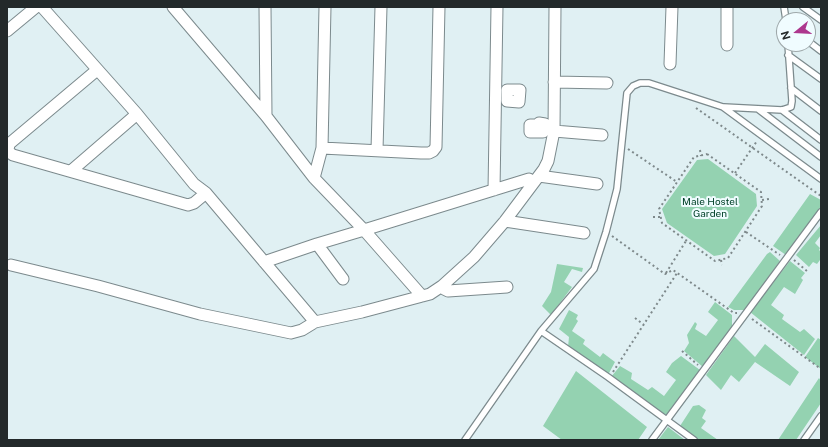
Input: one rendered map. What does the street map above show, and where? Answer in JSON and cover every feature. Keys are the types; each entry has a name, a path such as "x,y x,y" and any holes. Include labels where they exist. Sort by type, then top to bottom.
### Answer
{"street":[{"path":"7,31 36,7"},
{"path":"42,7 137,114 194,184 206,193 315,322"},
{"path":"173,7 266,116 314,178 364,230 422,296"},
{"path":"266,7 266,116"},
{"path":"314,178 322,148 325,7"},
{"path":"377,150 381,7"},
{"path":"322,148 429,153 436,147 439,7"},
{"path":"494,190 497,7"},
{"path":"11,265 98,286 200,314 291,333 302,330 315,322 362,312 430,294 442,286 474,257 505,221 536,180 548,161 554,131 555,7"},
{"path":"670,64 672,7"},
{"path":"727,7 727,45"},
{"path":"97,70 9,144 8,147 10,153 188,205 194,203 206,193"},
{"path":"554,82 607,83"},
{"path":"71,171 137,114"},
{"path":"554,131 602,135"},
{"path":"264,262 317,244 529,179 597,184"},
{"path":"505,221 584,233"},
{"path":"317,244 343,279"},
{"path":"442,286 444,290 448,291 507,288"}],"lane":[{"path":"803,7 821,20"},
{"path":"788,55 821,79"},
{"path":"465,440 541,330 594,269 606,232 617,189 627,93 634,86 640,83 649,83 723,107 782,110 791,106 792,101 788,55"},
{"path":"791,88 821,111"},
{"path":"723,107 821,179"},
{"path":"758,109 821,157"},
{"path":"782,110 821,140"},
{"path":"652,440 666,419 821,212"},
{"path":"541,330 694,440"},
{"path":"804,440 821,416"}],"path":[{"path":"696,108 821,196"},
{"path":"735,174 753,148 760,134"},
{"path":"621,145 677,182"},
{"path":"700,150 701,156"},
{"path":"707,154 761,192 762,206 746,232 728,258 715,261 662,223 660,217 659,209 677,182 694,157 701,156 707,154"},
{"path":"762,200 769,199"},
{"path":"654,217 660,217"},
{"path":"606,232 665,274"},
{"path":"746,232 808,272"},
{"path":"665,274 686,241"},
{"path":"721,260 722,265"},
{"path":"665,274 672,270 734,313 745,314 821,369"},
{"path":"609,378 677,273"},
{"path":"634,318 644,325"},
{"path":"682,351 704,369"}],"green space":[{"name":"Male Hostel Garden","path":"708,159 756,194 757,206 725,254 714,256 667,223 662,209 697,160"},
{"path":"810,194 821,200 821,207 786,255 773,246"},
{"path":"821,225 821,235 815,243 820,248 821,260 817,264 813,262 809,267 796,255"},
{"path":"770,252 780,261 745,310 734,310 728,307 767,254"},
{"path":"790,261 805,273 801,278 803,280 795,294 784,287 771,305 784,315 782,319 800,332 804,329 815,339 804,355 750,312"},
{"path":"557,264 583,268 582,272 572,269 564,282 572,287 551,315 542,306 551,292"},
{"path":"715,302 732,315 732,327 703,367 684,351 689,343 687,335 695,322 697,324 695,329 706,336 718,320 708,312"},
{"path":"569,310 578,315 576,319 578,321 572,331 585,340 583,344 600,357 603,353 615,362 608,375 568,347 569,337 559,329"},
{"path":"734,336 755,357 765,344 799,372 790,386 755,362 739,382 731,375 721,390 706,375"},
{"path":"818,338 821,340 821,369 805,357"},
{"path":"681,356 700,370 666,415 611,377 620,366 632,373 631,379 648,390 652,387 664,396 676,380 666,372 672,363"},
{"path":"576,371 647,427 638,440 562,440 543,426"},
{"path":"819,378 821,381 821,403 796,440 778,440"},
{"path":"699,405 706,410 702,418 706,421 701,428 718,440 698,440 680,426 693,406"},
{"path":"668,427 685,440 658,440"}]}
